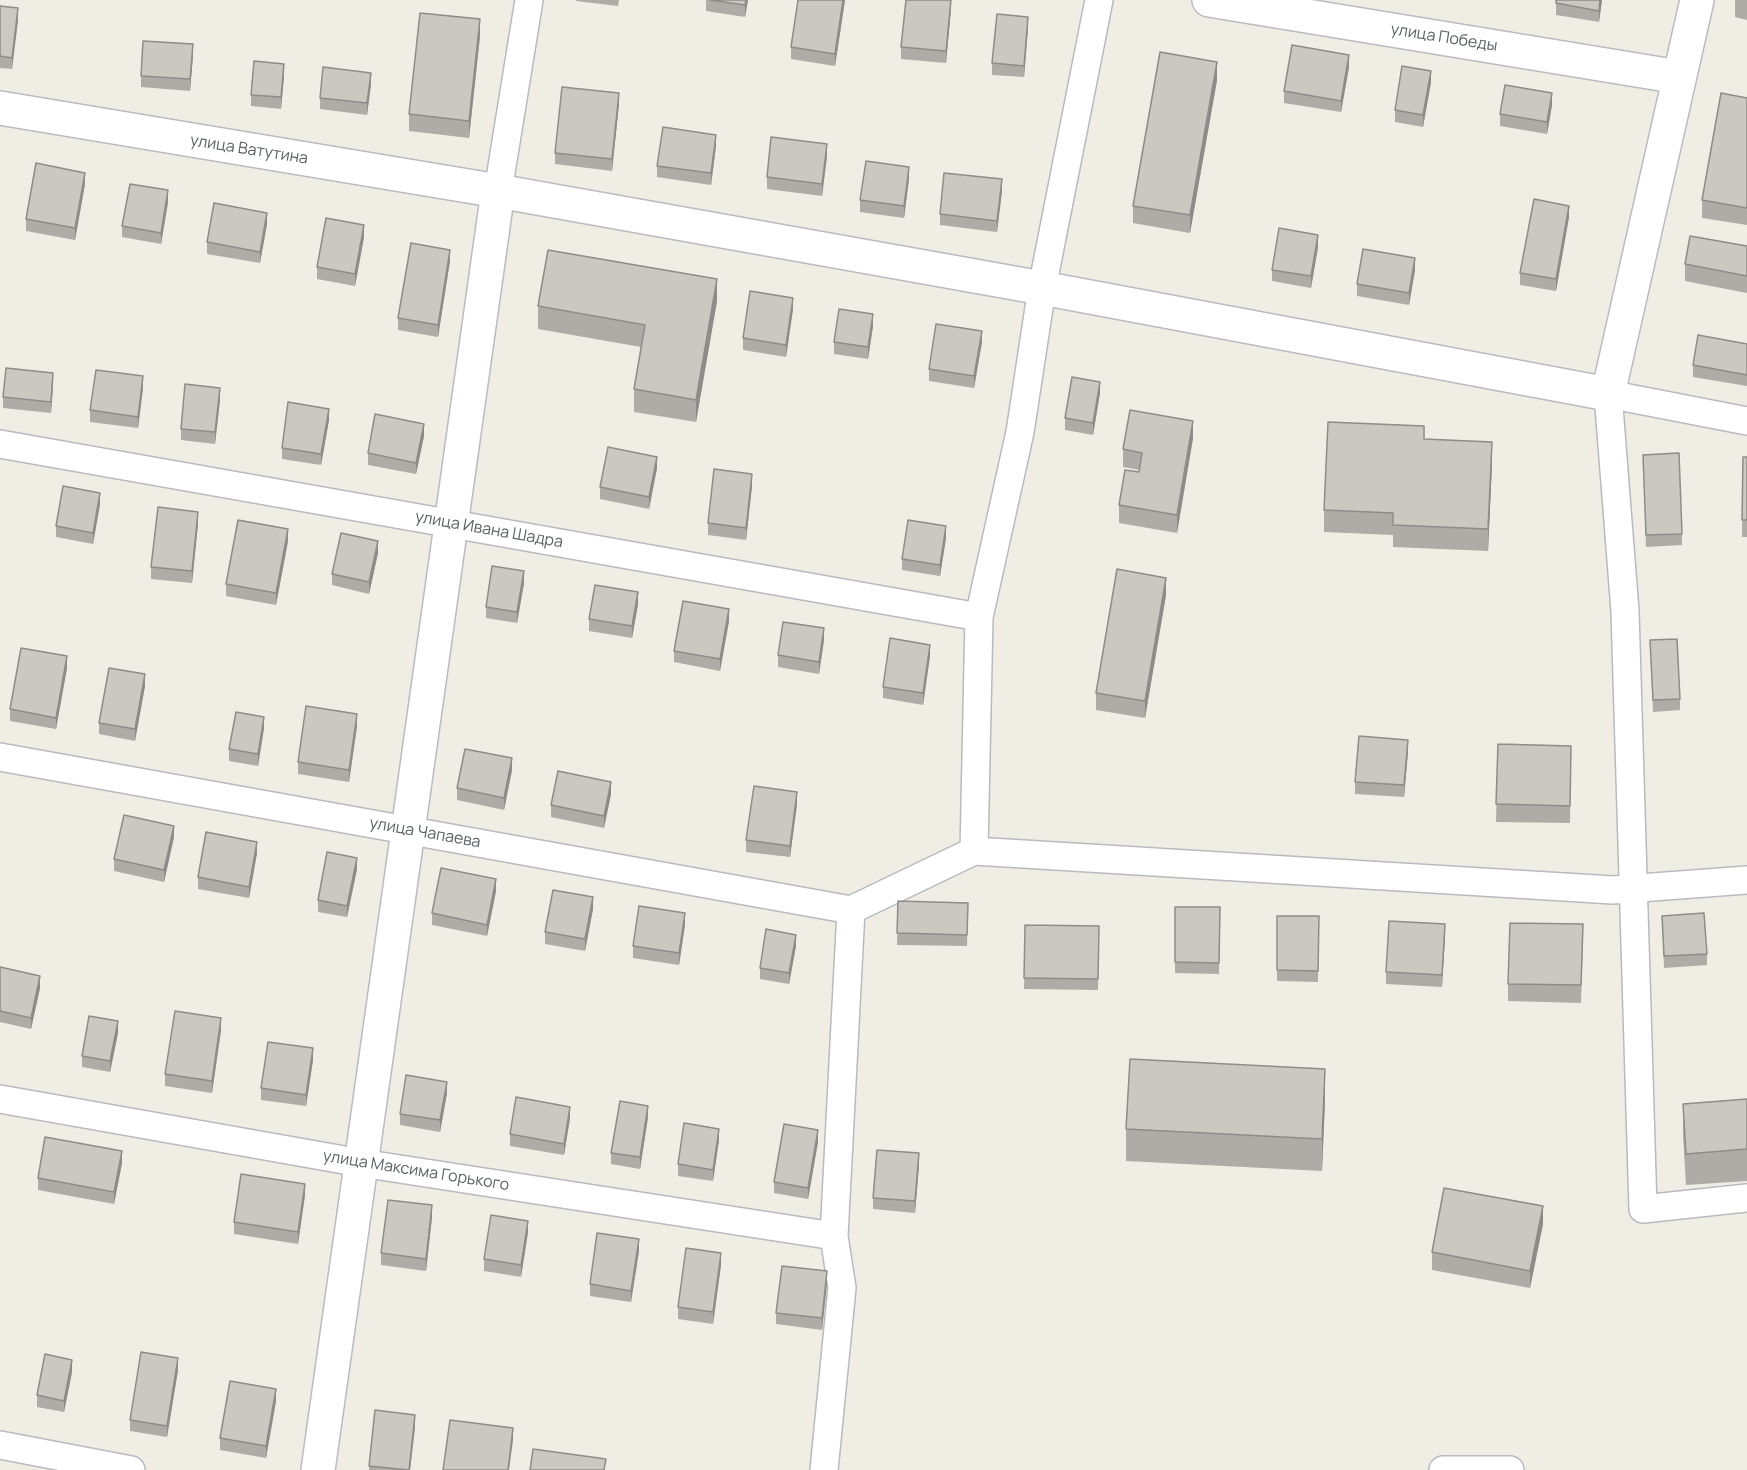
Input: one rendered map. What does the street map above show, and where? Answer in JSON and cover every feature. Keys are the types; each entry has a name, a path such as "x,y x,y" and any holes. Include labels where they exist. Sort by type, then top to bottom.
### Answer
{"street":[{"path":"318,1470 498,191 529,0"},
{"path":"974,851 979,617 1020,432 1042,288 1099,0"},
{"name":"улица Победы","path":"1209,0 1678,77"},
{"path":"1697,0 1608,394 1625,611 1643,1209 1747,1198"},
{"name":"улица Ватутина","path":"0,108 498,191 1042,288 1608,394"},
{"path":"1608,394 1747,421"},
{"name":"улица Ивана Шадра","path":"0,444 979,617"},
{"name":"улица Чапаева","path":"0,757 851,910"},
{"path":"824,1470 842,1288 834,1236 851,910 974,851 1613,890 1747,880"},
{"name":"улица Максима Горького","path":"0,1099 361,1163 834,1236"},
{"path":"0,1445 130,1470"},
{"path":"1443,1470 1510,1470"}],"building":[{"path":"710,0 746,0 745,5"},
{"path":"798,0 843,0 835,54 791,47"},
{"path":"906,0 951,0 946,51 901,47"},
{"path":"1556,0 1600,0 1599,11 1556,3"},
{"path":"0,6 18,8 12,58 0,56"},
{"path":"420,13 480,19 469,121 409,114"},
{"path":"997,14 1028,17 1024,66 992,63"},
{"path":"143,41 193,44 190,79 141,76"},
{"path":"1292,45 1349,55 1341,101 1284,91"},
{"path":"1160,52 1217,62 1190,215 1133,206"},
{"path":"254,61 284,64 281,97 251,95"},
{"path":"1402,66 1431,71 1423,115 1395,110"},
{"path":"323,67 371,73 367,103 320,98"},
{"path":"1505,85 1552,93 1547,122 1500,114"},
{"path":"562,87 619,93 612,159 555,153"},
{"path":"1721,93 1747,98 1747,208 1702,200"},
{"path":"663,127 716,135 711,173 657,166"},
{"path":"771,137 827,144 822,184 767,177"},
{"path":"866,161 909,167 904,206 860,200"},
{"path":"36,163 85,173 75,228 26,219"},
{"path":"944,173 1002,179 997,221 940,214"},
{"path":"130,184 168,190 161,233 122,226"},
{"path":"1534,199 1569,206 1556,279 1520,273"},
{"path":"214,203 267,213 260,252 207,242"},
{"path":"326,218 364,225 355,274 317,267"},
{"path":"1279,228 1318,235 1311,276 1272,270"},
{"path":"1690,236 1747,246 1747,276 1685,264"},
{"path":"411,243 450,250 438,325 398,318"},
{"path":"1363,249 1415,258 1409,293 1357,284"},
{"path":"548,250 717,279 696,400 634,389 645,325 538,306"},
{"path":"750,291 793,298 786,345 743,338"},
{"path":"839,309 873,314 868,347 834,342"},
{"path":"936,324 982,331 974,376 929,369"},
{"path":"1698,335 1747,344 1747,375 1693,365"},
{"path":"6,368 53,373 51,402 3,397"},
{"path":"96,370 143,376 138,417 90,410"},
{"path":"1072,377 1100,382 1093,423 1065,418"},
{"path":"185,384 220,388 215,432 181,429"},
{"path":"288,402 329,409 321,454 282,448"},
{"path":"1130,410 1193,421 1177,515 1119,505 1125,470 1139,472 1142,453 1123,449"},
{"path":"375,414 424,424 416,463 368,453"},
{"path":"1328,422 1424,426 1424,439 1492,442 1488,529 1393,525 1393,513 1324,510"},
{"path":"608,447 657,457 649,497 600,487"},
{"path":"1679,453 1682,534 1646,535 1643,455"},
{"path":"1743,457 1747,457 1747,520 1742,520"},
{"path":"714,469 752,474 746,528 708,523"},
{"path":"63,486 100,493 93,533 56,526"},
{"path":"158,507 198,512 192,571 151,567"},
{"path":"238,520 288,529 276,593 226,584"},
{"path":"908,520 946,526 940,565 902,559"},
{"path":"341,533 378,541 369,582 332,574"},
{"path":"492,566 524,571 517,612 486,607"},
{"path":"1117,569 1166,578 1145,701 1096,693"},
{"path":"595,585 638,592 632,626 589,619"},
{"path":"683,601 729,609 720,659 674,651"},
{"path":"783,622 824,628 819,662 778,655"},
{"path":"890,638 930,645 923,693 883,687"},
{"path":"1677,639 1680,699 1653,700 1650,640"},
{"path":"21,648 67,656 56,718 10,709"},
{"path":"109,668 145,674 135,729 99,723"},
{"path":"306,706 357,714 349,770 298,762"},
{"path":"236,712 264,717 258,754 229,749"},
{"path":"1359,736 1408,740 1404,785 1355,782"},
{"path":"1498,744 1571,746 1570,806 1496,804"},
{"path":"465,749 512,758 504,798 457,788"},
{"path":"558,771 611,782 604,816 551,805"},
{"path":"754,786 797,792 790,846 746,840"},
{"path":"124,815 174,826 164,870 114,859"},
{"path":"206,832 257,842 249,887 198,877"},
{"path":"327,852 357,858 347,906 318,900"},
{"path":"441,868 496,879 487,925 432,913"},
{"path":"553,890 593,897 585,939 545,932"},
{"path":"898,901 968,903 967,935 897,933"},
{"path":"639,906 685,913 679,953 633,946"},
{"path":"1175,907 1220,907 1219,963 1175,962"},
{"path":"1704,913 1707,954 1664,956 1662,916"},
{"path":"1277,916 1319,916 1318,971 1277,970"},
{"path":"1389,921 1445,924 1442,975 1386,972"},
{"path":"1510,923 1583,924 1581,985 1508,984"},
{"path":"1025,925 1099,926 1098,979 1024,978"},
{"path":"766,929 796,935 789,973 760,968"},
{"path":"0,967 40,976 31,1018 0,1011"},
{"path":"175,1011 221,1018 212,1081 165,1074"},
{"path":"89,1016 118,1021 110,1061 82,1056"},
{"path":"268,1042 313,1048 306,1095 261,1088"},
{"path":"1130,1059 1325,1069 1322,1139 1126,1129"},
{"path":"406,1075 447,1082 440,1120 400,1114"},
{"path":"516,1097 570,1107 564,1144 510,1134"},
{"path":"1747,1099 1747,1149 1686,1154 1683,1104"},
{"path":"620,1101 648,1106 640,1157 611,1153"},
{"path":"684,1123 719,1129 713,1170 678,1164"},
{"path":"784,1124 818,1130 808,1188 774,1182"},
{"path":"45,1137 122,1151 114,1192 38,1178"},
{"path":"877,1150 919,1153 915,1201 873,1198"},
{"path":"241,1174 305,1184 298,1232 234,1222"},
{"path":"1444,1188 1543,1206 1530,1271 1432,1252"},
{"path":"388,1200 432,1205 426,1259 381,1253"},
{"path":"491,1215 528,1221 521,1265 484,1259"},
{"path":"597,1233 639,1239 631,1291 590,1284"},
{"path":"686,1248 721,1253 713,1312 678,1307"},
{"path":"782,1266 827,1271 822,1318 776,1313"},
{"path":"141,1352 178,1358 167,1426 130,1420"},
{"path":"45,1354 72,1360 64,1401 37,1395"},
{"path":"230,1381 276,1389 266,1446 220,1438"},
{"path":"375,1410 415,1415 409,1470 369,1466"},
{"path":"450,1420 513,1428 508,1470 443,1470"},
{"path":"533,1449 606,1459 604,1470 530,1470"}]}
